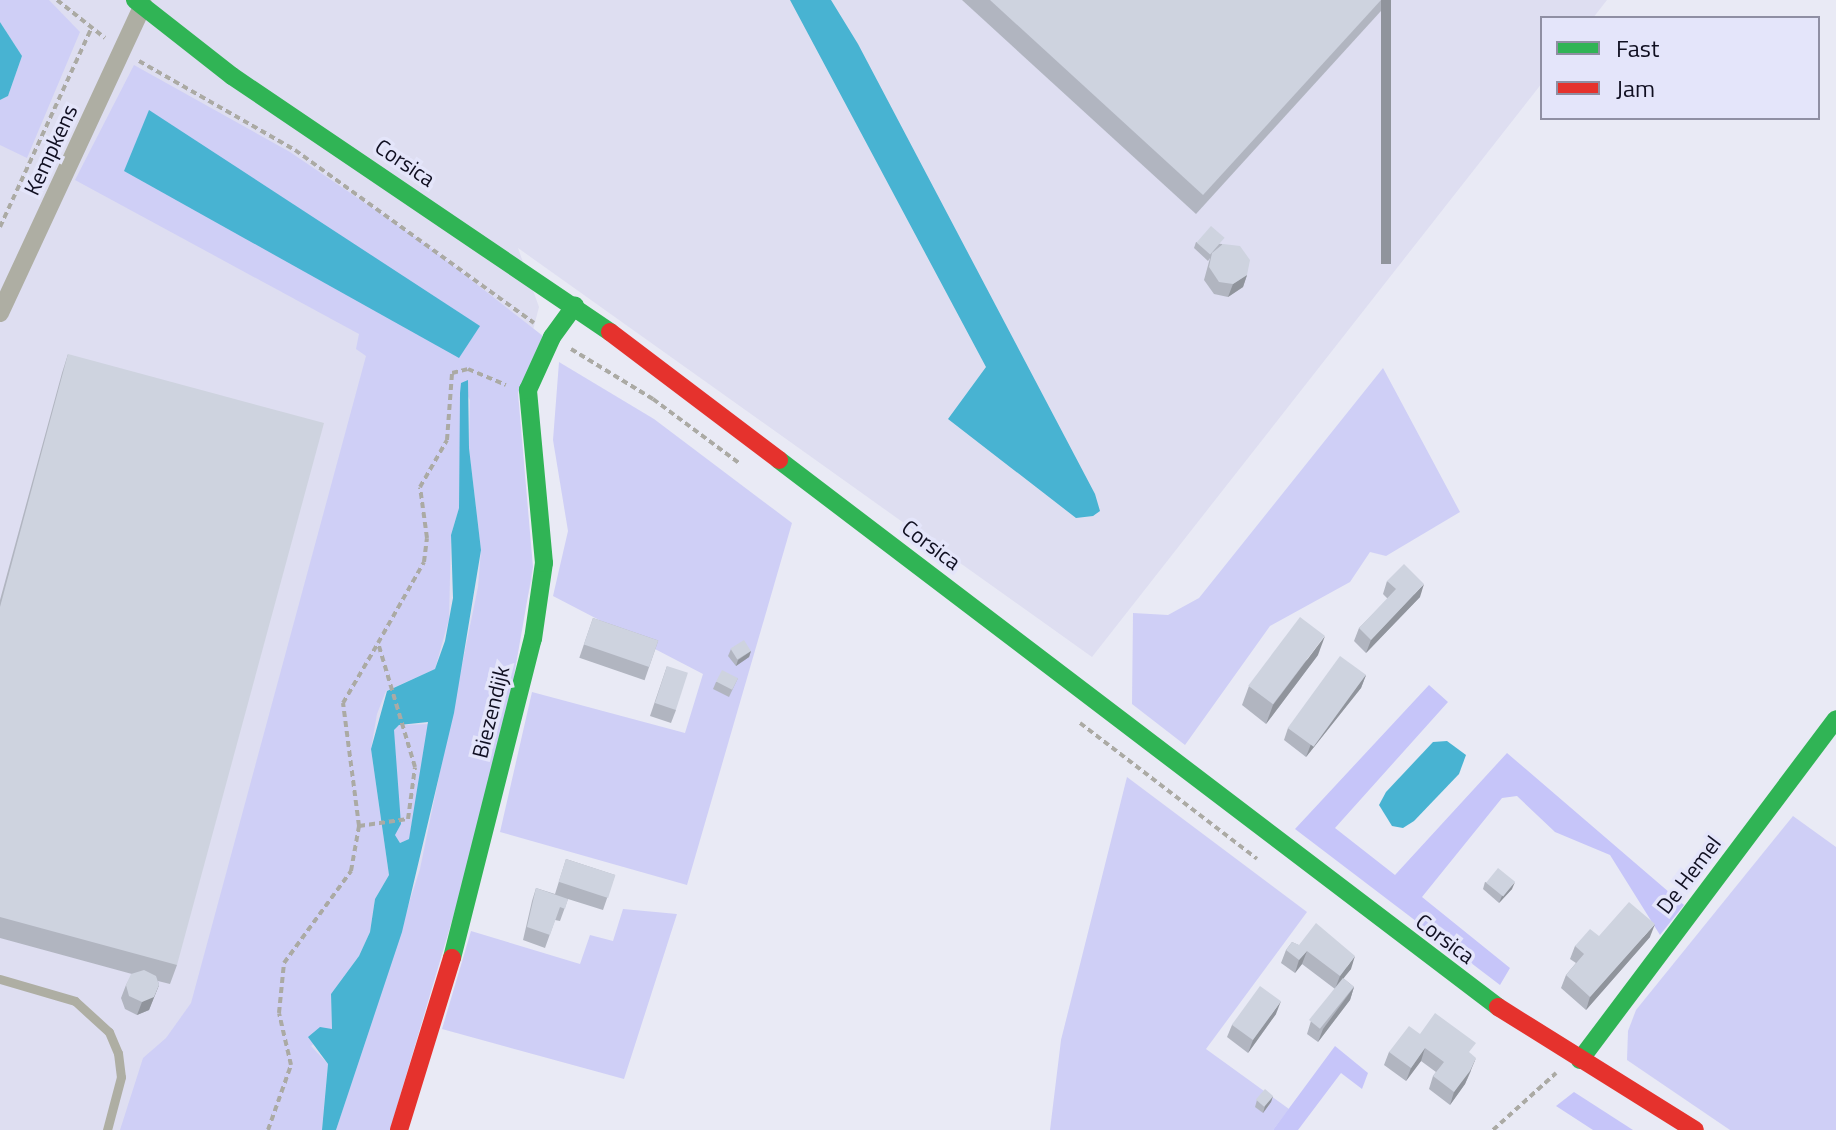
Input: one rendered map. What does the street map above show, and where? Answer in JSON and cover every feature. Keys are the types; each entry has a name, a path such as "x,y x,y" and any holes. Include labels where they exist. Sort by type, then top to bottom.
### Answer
{"street":[{"name":"Kempkens","path":"0,313 125,52 139,3"},
{"name":"Corsica","path":"139,3 232,76 575,305 1482,997 1695,1130"},
{"name":"Biezendijk","path":"399,1130 469,904 533,639 544,563 526,408 532,377 552,337 575,305"},
{"name":"De Hemel","path":"1580,1060 1836,719"}],"lane":[{"path":"0,979 75,1001 109,1032 121,1077 107,1130"}],"path":[{"path":"57,0 125,52 295,150 552,337"},
{"name":"Kempkens","path":"0,227 91,29"},
{"path":"275,1130 268,1129 291,1065 279,1013 284,963 294,943 346,885 359,826 343,703 424,562 427,538 420,487 447,440 452,373 468,369 496,382"},
{"path":"359,826 404,822 415,767 378,643"},
{"path":"1493,1130 1555,1073 1580,1060"}],"shaded area":[{"path":"0,0 1607,0 1595,16 1540,16 1540,86 1092,657 518,248 539,307 517,392 532,580 383,1130 0,1130"},
{"path":"0,0 49,0 80,32 27,158 0,145 0,100 8,96 22,56 0,22"},
{"path":"790,0 831,0 858,44 1095,494 1100,511 1093,516 1076,518 948,419 986,367"},
{"path":"0,22 22,56 8,96 0,100"},
{"path":"134,65 290,152 424,243 543,336 518,393 533,567 499,762 390,1130 336,1130 420,869 478,587 481,550 469,448 470,400 461,383 459,508 451,535 449,619 435,669 386,691 377,714 371,749 389,875 375,899 370,932 359,956 331,994 332,1029 311,1046 328,1064 322,1130 120,1130 143,1058 166,1038 191,1003 366,356 356,349 359,334 75,180"},
{"path":"149,110 480,326 459,358 124,171"},
{"path":"559,362 654,419 792,523 687,885 500,832 532,692 685,733 703,674 553,596 568,531 553,440"},
{"path":"1383,368 1460,512 1386,556 1370,552 1350,582 1270,626 1185,745 1132,704 1133,613 1168,615 1199,598"},
{"path":"468,380 469,448 481,550 454,713 402,932 336,1130 322,1130 328,1064 308,1037 320,1027 332,1029 331,994 359,956 370,932 375,899 389,875 371,749 387,691 435,669 445,641 453,598 451,535 459,508 461,383","holes":["428,722 409,839 400,843 395,835 401,824 394,730 399,725"]},
{"path":"1429,685 1448,702 1335,828 1395,875 1507,753 1684,905 1660,935 1610,855 1555,832 1517,796 1502,798 1422,897 1510,968 1500,985 1295,829"},
{"path":"430,724 409,839 400,843 395,835 394,730 399,725"},
{"path":"1447,741 1466,755 1459,774 1414,821 1403,828 1392,826 1379,805 1386,792 1433,742"},
{"path":"1127,777 1307,912 1206,1049 1289,1109 1273,1130 1050,1130 1061,1040"},
{"path":"1793,816 1836,847 1836,1130 1730,1130 1627,1060 1628,1031 1636,1010"},
{"path":"623,909 677,914 624,1079 442,1029 471,931 580,964 590,935 613,941"},
{"path":"1335,1046 1368,1073 1362,1089 1341,1073 1298,1130 1273,1130"},
{"path":"1574,1092 1633,1130 1593,1130 1556,1106"}],"building":[{"path":"990,0 1381,0 1203,195"},
{"path":"1211,226 1225,238 1210,254 1197,243"},
{"path":"1223,244 1240,246 1250,260 1247,275 1233,284 1219,282 1209,267 1212,253"},
{"path":"68,354 324,423 177,965 0,917 0,607"},
{"path":"1404,564 1424,584 1371,640 1359,628 1396,589 1387,581"},
{"path":"1300,617 1325,636 1273,704 1248,686"},
{"path":"593,618 658,640 649,667 584,644"},
{"path":"744,640 751,651 737,660 730,648"},
{"path":"1340,656 1366,675 1314,747 1288,728"},
{"path":"667,666 688,673 676,710 655,703"},
{"path":"722,670 738,678 732,690 716,682"},
{"path":"566,859 615,875 608,898 559,882"},
{"path":"1498,868 1515,882 1503,897 1486,883"},
{"path":"536,888 568,899 565,909 560,907 550,935 527,927"},
{"path":"1629,902 1655,924 1590,997 1566,975 1584,954 1575,946 1590,929 1599,936"},
{"path":"1316,923 1355,956 1340,976 1307,951 1299,960 1286,950 1292,942 1299,945"},
{"path":"144,970 156,976 159,985 154,997 142,1002 129,996 126,985 131,974"},
{"path":"1343,978 1354,987 1320,1029 1309,1020"},
{"path":"1260,986 1281,1001 1253,1040 1232,1025"},
{"path":"1435,1013 1476,1043 1469,1052 1476,1058 1454,1092 1433,1076 1444,1062 1425,1048 1411,1068 1389,1052 1409,1026 1420,1034"},
{"path":"1265,1089 1273,1096 1264,1107 1256,1100"}],"traffic: fast":[{"path":"135,0 232,76 610,332"},
{"path":"452,958 533,639 544,563 528,390 552,337 575,305"},
{"path":"779,460 1498,1007"},
{"path":"1580,1060 1836,719"}],"traffic: jam":[{"path":"610,332 779,460"},
{"path":"399,1130 452,958"},
{"path":"1498,1007 1695,1130"}]}
